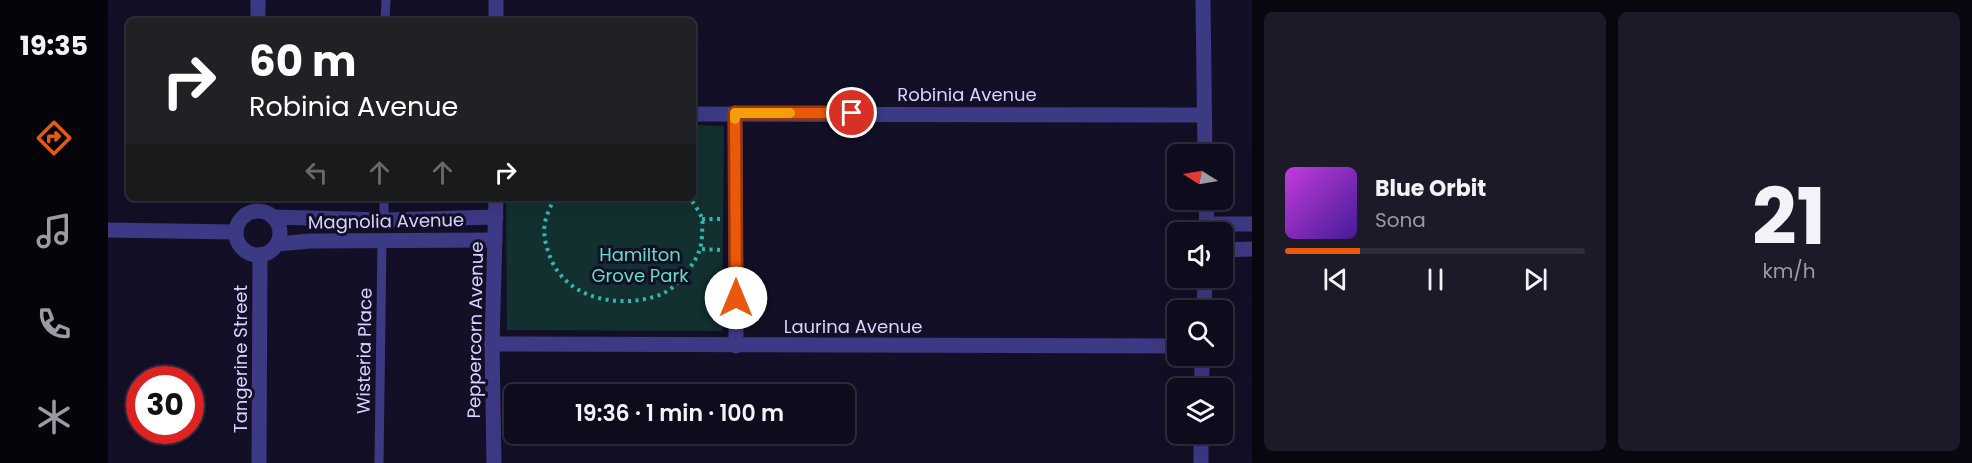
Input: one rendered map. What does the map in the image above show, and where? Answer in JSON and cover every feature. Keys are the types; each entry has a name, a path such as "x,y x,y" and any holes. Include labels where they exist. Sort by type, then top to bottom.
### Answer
{"street":[{"path":"258,0 258,18"},
{"path":"496,0 496,18"},
{"path":"1203,0 1205,144"},
{"path":"735,113 736,346"},
{"name":"Robinia Avenue","path":"696,114 1204,115"},
{"name":"Peppercorn Avenue","path":"494,463 492,344 496,201"},
{"path":"257,205 273,217 280,229 278,244 267,254 260,255 245,251 240,246 236,232 241,219 257,205"},
{"name":"Magnolia Avenue","path":"273,217 384,220 496,217"},
{"path":"1233,226 1252,224"},
{"path":"108,230 236,232"},
{"name":"Magnolia Avenue","path":"278,244 310,241 495,240"},
{"path":"1233,249 1252,249"},
{"name":"Tangerine Street","path":"259,463 260,255"},
{"name":"Laurina Avenue","path":"492,344 1167,346"},
{"path":"1201,444 1201,463"}],"lane":[{"path":"386,0 386,18"},
{"path":"384,201 384,220"},
{"name":"Wisteria Place","path":"379,463 382,240"}],"path":[{"path":"553,201 548,211 543,236 551,262 567,284 591,296 617,301 641,300 664,293 680,281 702,249 702,219 692,201"}],"green space":[{"name":"Hamilton Grove Park","path":"696,125 724,126 722,331 507,330 506,201 696,201"}],"slow traffic":[{"path":"735,119 735,113 790,113"}],"route":[{"path":"736,298 735,113 852,113"}]}
